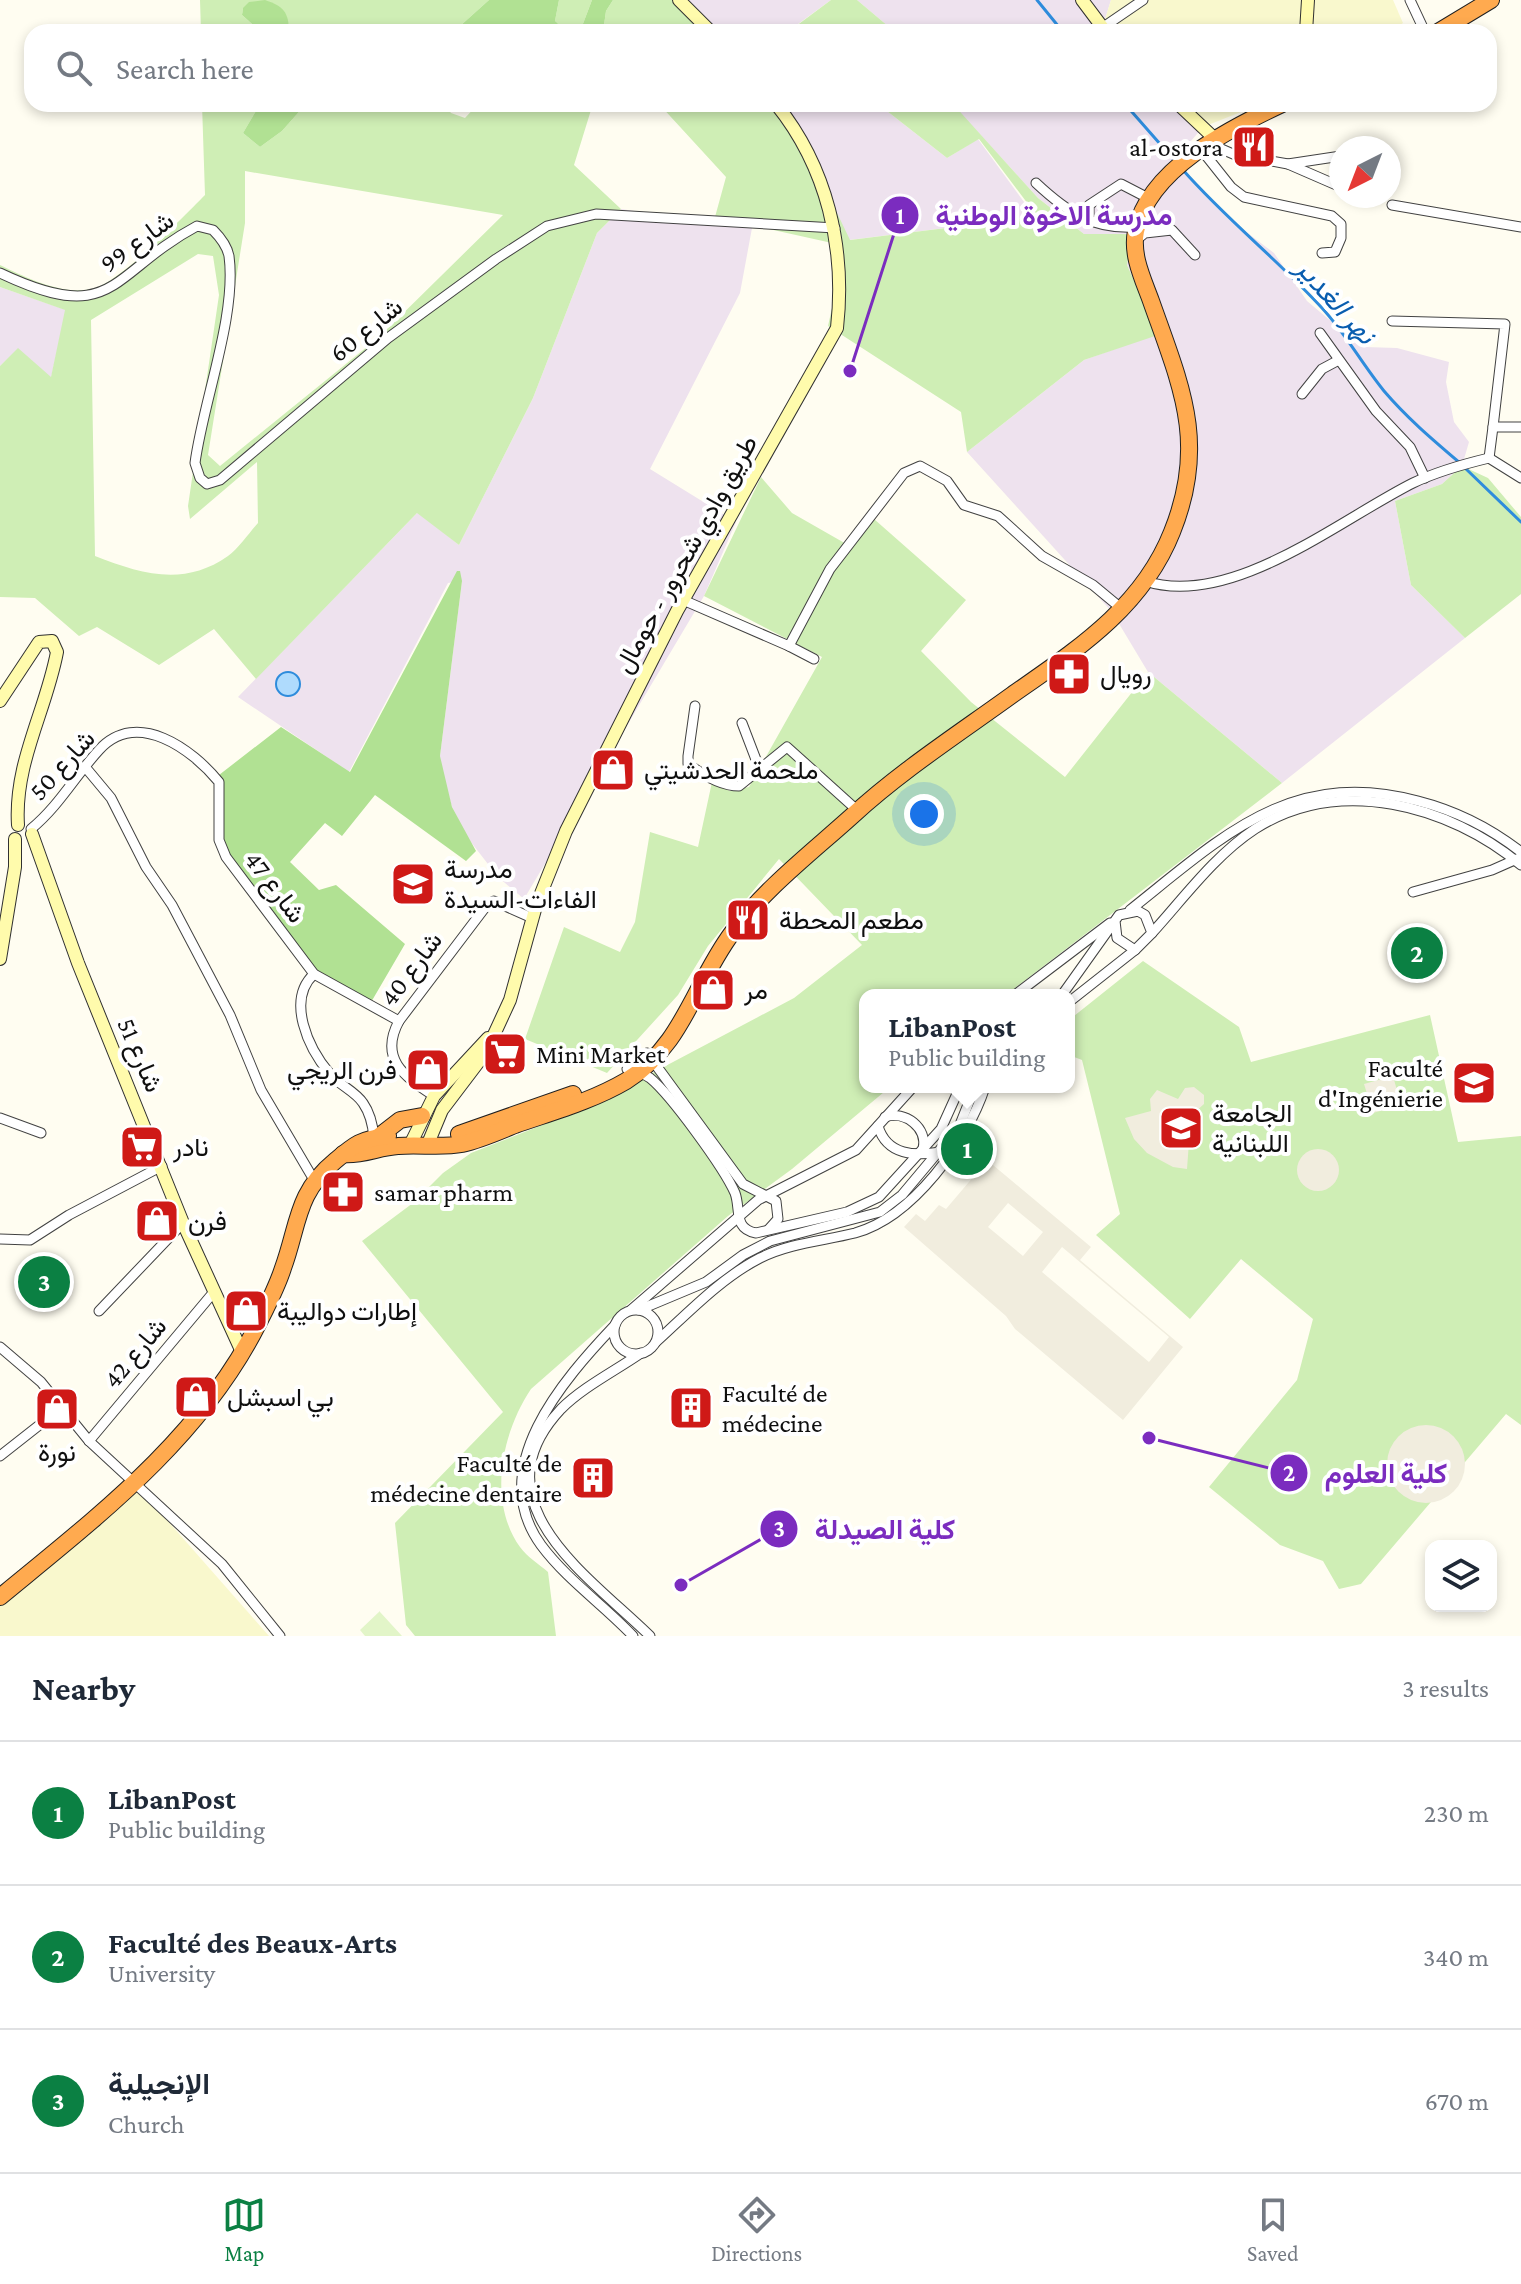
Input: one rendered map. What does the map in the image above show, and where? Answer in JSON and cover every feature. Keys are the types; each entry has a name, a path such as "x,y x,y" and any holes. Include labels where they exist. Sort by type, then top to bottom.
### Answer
{"highway":[{"path":"1451,24 1491,0"},
{"path":"343,1154 468,1131 585,1091 641,1064 688,1009 735,928 858,811 1069,656 1122,609 1164,551 1180,511 1190,471 1191,437 1184,403 1136,258 1136,234 1152,196 1184,164 1207,143 1267,112"},
{"path":"376,1138 400,1120 422,1116"},
{"path":"0,1597 135,1486 184,1431 242,1352 284,1267 301,1205 314,1180 350,1145 376,1138 420,1141"}],"main road":[{"path":"679,0 703,24"},
{"path":"1082,0 1100,24"},
{"path":"1306,24 1308,0"},
{"name":"طريق وادي شحرور - حومال","path":"420,1141 469,1077 498,1027 510,1000 532,918 566,831 683,600 837,328 841,285 835,228 803,142 782,112"},
{"path":"1184,112 1207,143"},
{"path":"0,701 39,642 46,639 54,642 55,660 26,749 19,791 25,833 15,867 0,959"},
{"name":"شارع 51","path":"25,833 40,860 183,1223 242,1352"},
{"name":"طريق وادي شحرور - حومال","path":"420,1141 422,1116 434,1096 498,1027"}],"street":[{"path":"1112,24 1143,0"},
{"path":"1410,0 1421,24"},
{"path":"1207,143 1233,154 1288,164 1329,182"},
{"path":"1207,143 1231,187 1244,197 1332,216 1341,224 1341,238 1335,252 1322,253"},
{"path":"1288,164 1329,158"},
{"path":"1036,183 1067,211 1089,223 1136,234 1172,230 1195,255"},
{"path":"1089,223 1089,205 1121,184 1152,196"},
{"path":"1401,207 1521,227"},
{"name":"شارع 60","path":"208,226 224,243 230,270 224,319 195,463 200,478 207,484 220,480 443,297 555,223 580,216 617,214 835,228"},
{"name":"شارع 99","path":"0,273 66,295 101,294 123,281 185,232 197,226 208,226"},
{"path":"1392,321 1505,324 1489,458"},
{"path":"1320,333 1337,361 1361,385 1387,424 1410,447 1425,478"},
{"path":"1302,394 1322,369 1337,361"},
{"path":"1493,427 1521,427"},
{"path":"1145,581 1175,589 1194,588 1245,571 1323,534 1425,478 1476,461 1489,458 1521,478"},
{"path":"789,646 830,569 904,473 920,466 938,473 964,505 998,516 1042,556 1093,585 1122,609"},
{"path":"683,600 814,659"},
{"path":"695,706 688,764 728,786 739,786 787,747 858,811"},
{"path":"742,723 760,770"},
{"name":"شارع 50","path":"25,833 57,806 100,748 127,734 148,733 174,742"},
{"name":"شارع 47","path":"174,742 219,782 219,840 226,857 314,974 399,1021"},
{"path":"86,768 111,798 146,867 172,905 230,1015 266,1099 314,1180"},
{"path":"1023,989 1252,818 1287,801 1331,791 1370,791 1443,807 1478,823 1520,858"},
{"path":"1075,997 1135,950 1241,839 1294,809 1320,804 1375,801 1414,808 1460,825 1520,858"},
{"path":"1413,892 1520,858"},
{"name":"شارع 40","path":"434,1096 418,1086 391,1055 388,1043 399,1021 487,905 494,901 504,903 532,918"},
{"path":"1130,910 1145,915 1152,933"},
{"path":"1115,920 1117,938 1135,950"},
{"path":"1066,989 1115,920"},
{"path":"314,974 304,984 299,1003 301,1016 327,1070 365,1106 376,1138"},
{"path":"641,1064 719,1145 743,1184 776,1201 778,1219 768,1229"},
{"path":"641,1064 719,1165 737,1200 738,1217 751,1232 869,1203 889,1188 922,1153 946,1121 958,1093"},
{"path":"633,1636 543,1547 528,1521 522,1482 527,1450 542,1418 615,1325 766,1195 844,1158 907,1093"},
{"path":"635,1310 706,1282 743,1255 770,1241 880,1212 902,1195 959,1127 973,1093"},
{"path":"650,1636 551,1541 539,1521 531,1483 536,1452 551,1421 574,1398 656,1342 718,1287 751,1264 786,1248 879,1224 899,1211 953,1150 972,1121 983,1093"},
{"path":"885,1117 898,1115 915,1124 924,1142 925,1183"},
{"path":"0,1118 41,1133"},
{"path":"878,1126 882,1136 896,1150 922,1153 953,1150"},
{"path":"0,1239 30,1240 69,1215 162,1166"},
{"path":"99,1311 183,1223"},
{"name":"شارع 42","path":"89,1441 213,1293"},
{"path":"635,1310 656,1322 656,1342"},
{"path":"615,1325 620,1347 641,1353"},
{"path":"0,1347 41,1382 89,1441 135,1486 222,1564 280,1636"},
{"path":"0,1456 61,1408"}],"shaded area":[{"path":"683,0 831,0 798,24 707,24"},
{"path":"857,0 1111,0 1104,24 886,24"},
{"path":"781,112 888,112 947,158 978,139 1035,217 849,240 805,146"},
{"path":"959,112 1187,112 1203,127 1148,191 1134,231 1158,203 1175,164 1241,228 1274,253 1307,301 1357,343 1365,347 1397,348 1449,362 1446,382 1454,422 1469,442 1462,466 1442,484 1395,501 1411,585 1465,638 1282,783 1148,672 1112,612 967,452 1084,360 1157,334 1127,265 1131,234 1084,234 1038,198"},
{"path":"621,209 752,228 740,293 650,469 736,522 704,596 524,899 498,877 467,837 452,807 441,768 462,581 448,583 349,772 238,697 418,512 459,545 533,398 597,233"},
{"path":"0,287 66,310 51,378 18,349 0,366"},
{"path":"1393,1076 1401,1105 1373,1113 1364,1084"},
{"path":"1194,1087 1204,1095 1204,1104 1194,1113 1203,1129 1189,1142 1187,1169 1173,1167 1147,1153 1134,1139 1125,1118 1151,1111 1150,1099 1157,1090 1178,1099 1185,1088"},
{"path":"1318,1149 1333,1155 1339,1170 1333,1185 1318,1191 1303,1185 1297,1170 1303,1155"},
{"path":"981,1155 1091,1247 1080,1260 1183,1347 1123,1420 1015,1329 1006,1316 904,1227 916,1214 925,1221 939,1205 946,1209 974,1176 968,1170","holes":["1008,1203 1043,1232 1023,1256 988,1227","1062,1247 1169,1337 1149,1362 1042,1272"]},
{"path":"1426,1425 1441,1428 1454,1436 1462,1449 1465,1464 1462,1479 1454,1492 1441,1500 1426,1503 1411,1500 1398,1492 1390,1479 1387,1464 1390,1449 1398,1436 1411,1428"}],"green space":[{"path":"200,0 489,0 462,24 289,24 243,8 242,15 252,24 201,24"},
{"path":"265,0 276,5 284,11 288,24 252,24 242,15 243,8 249,2"},
{"path":"489,0 559,0 555,21 558,24 462,24"},
{"path":"559,0 592,0 583,24 556,24"},
{"path":"592,0 613,0 606,11 604,24 583,24"},
{"path":"613,0 683,0 707,24 604,24 606,11"},
{"path":"831,0 857,0 886,24 799,24"},
{"path":"1111,0 1393,0 1403,23 1401,24 1104,24"},
{"path":"202,112 255,112 243,133 260,147 282,131 299,112 450,112 465,118 471,112 590,112 574,165 621,209 597,233 533,398 459,545 417,513 256,679 214,629 159,665 97,627 79,636 35,598 0,597 0,366 18,348 51,377 65,310 0,287 0,265 59,288 95,288 107,283 136,261 205,195","holes":["245,171 503,215 378,338 220,466 208,455 245,223","198,254 213,256 219,295 188,506 190,519 257,462 258,523 232,553 212,566 195,572 162,574 129,568 95,556 91,320"]},
{"path":"255,112 299,112 282,131 260,147 243,133"},
{"path":"666,112 781,112 805,146 850,240 1034,217 1031,208 979,139 947,158 888,112 960,112 1038,198 1084,234 1132,234 1127,265 1158,335 1084,360 967,452 961,412 828,326 834,299 832,243 715,217 726,177"},
{"path":"1187,112 1241,112 1203,127"},
{"path":"1462,466 1488,478 1521,517 1521,594 1465,638 1411,585 1395,501 1442,484"},
{"path":"761,477 792,513 848,545 874,519 966,600 921,651 971,702 1065,777 1148,672 1282,783 1014,989 859,989 859,1093 883,1093 792,1169 728,1216 531,1389 512,1425 502,1467 504,1509 520,1547 548,1572 556,1636 415,1636 406,1625 395,1523 503,1412 362,1241 413,1203 443,1173 471,1153 588,1107 794,998 862,945 779,859 708,946 678,995 607,1073 525,1039 564,927 620,952 635,922 650,832 698,847 712,782 730,791 749,787 822,657 704,596"},
{"path":"457,571 460,571 462,581 440,756 452,807 476,851 466,861 375,795 342,836 325,823 290,862 319,890 336,885 405,944 370,1004 313,978 230,855 217,816 219,775 281,727 350,772"},
{"path":"1143,961 1239,1027 1251,1062 1430,1015 1458,1142 1521,1136 1521,1425 1506,1414 1361,1584 1339,1589 1323,1561 1280,1545 1209,1487 1297,1380 1313,1319 1241,1259 1190,1319 1096,1235 1120,1214 1082,1060 1075,1057 1075,1015"},
{"path":"137,1486 269,1636 0,1636 0,1600"},
{"path":"380,1611 402,1636 365,1636 360,1630"}],"water":[{"path":"288,672 296,676 300,684 296,692 288,696 280,692 276,684 280,676"}],"waterway":[{"name":"نهر الغدير","path":"1037,0 1056,24"},
{"name":"نهر الغدير","path":"1132,112 1175,161"},
{"name":"نهر الغدير","path":"1183,170 1322,308 1393,401 1460,463"},
{"name":"نهر الغدير","path":"1465,468 1521,522"}],"place":[{"name":"al-ostora","path":"1254,147"},
{"name":"مدرسة الاخوة الوطنية","path":"850,371"},
{"name":"رويال","path":"1069,674"},
{"name":"ملحمة الحدشيتي","path":"613,770"},
{"name":"مدرسة الفاءات-السيدة","path":"413,884"},
{"name":"مطعم المحطة","path":"748,920"},
{"name":"Faculté des Beaux-Arts","path":"1417,953"},
{"name":"مر","path":"713,990"},
{"name":"Mini Market","path":"505,1054"},
{"name":"فرن الريجي","path":"428,1070"},
{"name":"Faculté d'Ingénierie","path":"1474,1083"},
{"name":"الجامعة اللبنانية","path":"1181,1128"},
{"name":"نادر","path":"142,1147"},
{"name":"LibanPost","path":"967,1149"},
{"name":"samar pharm","path":"343,1192"},
{"name":"فرن","path":"157,1221"},
{"name":"الإنجيلية","path":"44,1282"},
{"name":"إطارات دواليبة","path":"246,1311"},
{"name":"بي اسبشل","path":"196,1397"},
{"name":"Faculté de médecine","path":"691,1408"},
{"name":"نورة","path":"57,1409"},
{"name":"كلية العلوم","path":"1149,1438"},
{"name":"Faculté de médecine dentaire","path":"593,1478"},
{"name":"كلية الصيدلة","path":"681,1585"}]}
